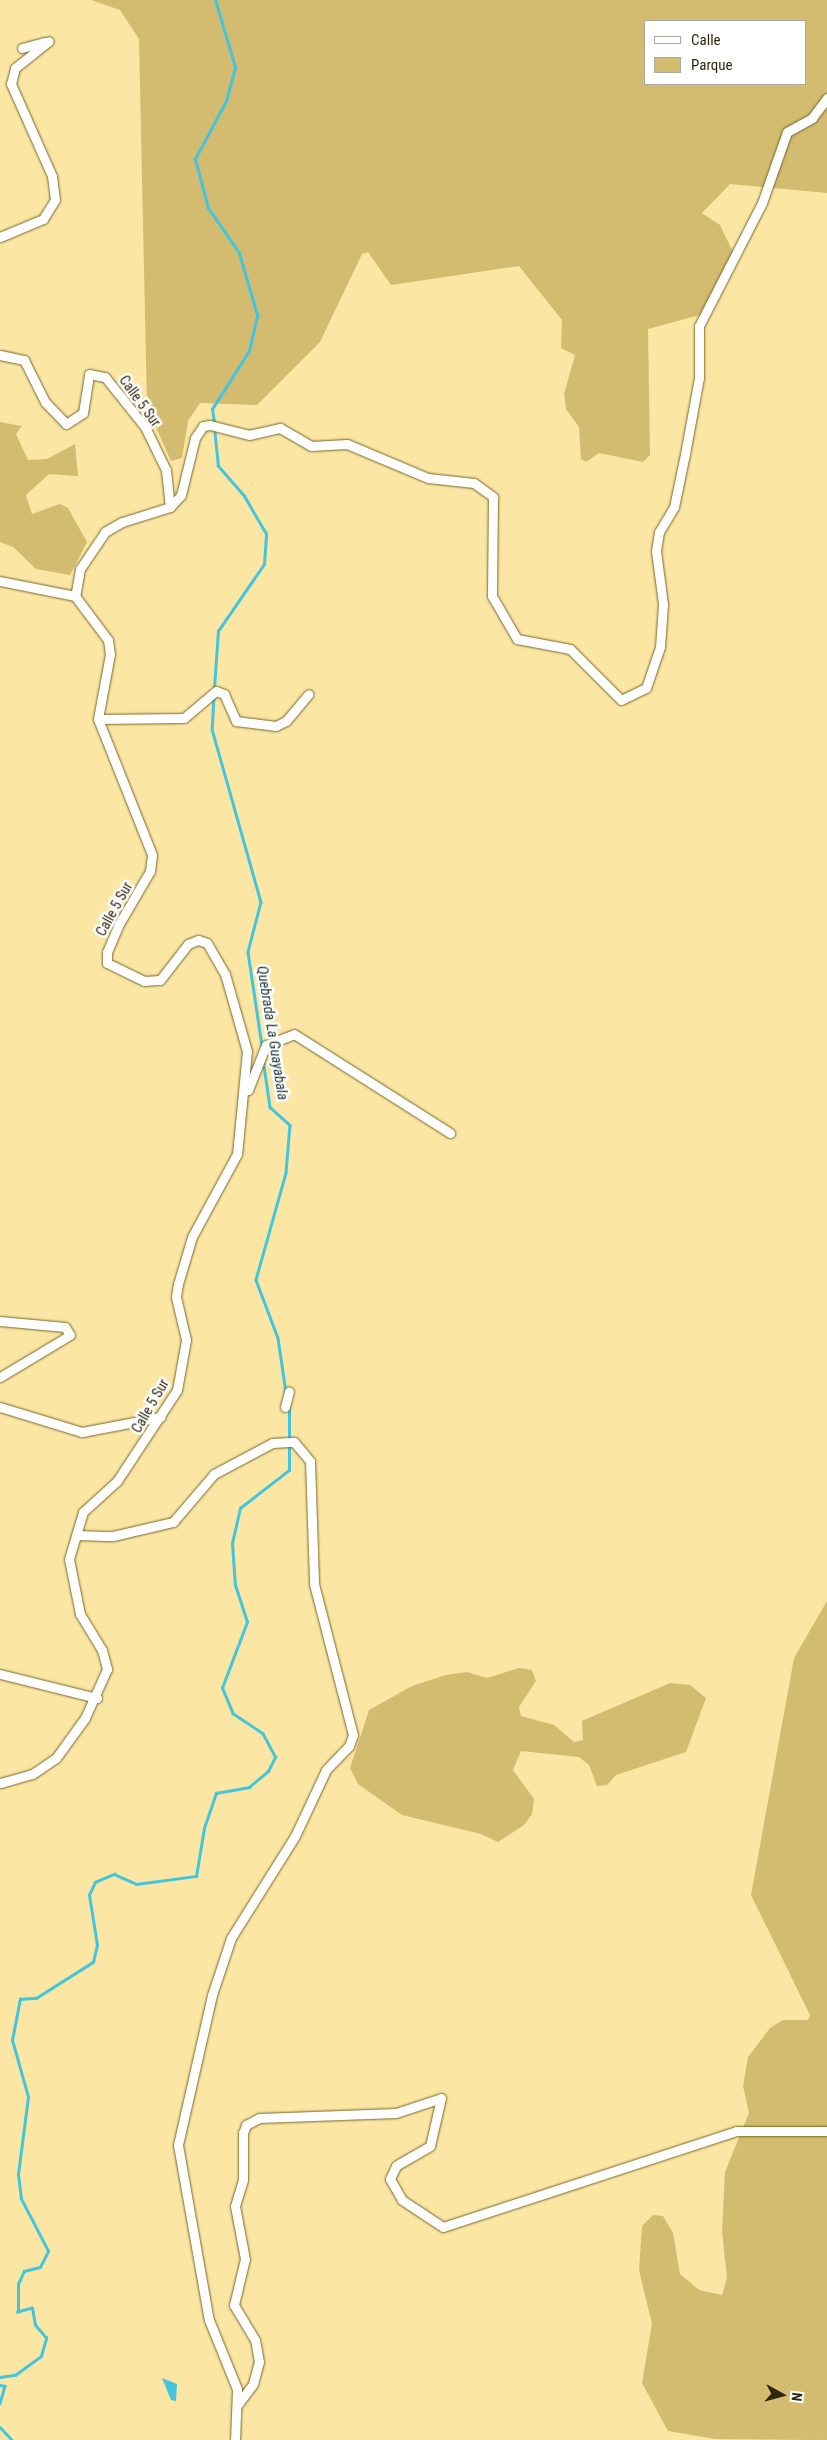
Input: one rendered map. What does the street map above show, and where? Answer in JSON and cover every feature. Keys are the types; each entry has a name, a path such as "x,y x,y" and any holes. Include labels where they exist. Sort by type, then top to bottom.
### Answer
{"street":[{"path":"0,236 42,219 55,200 52,176 11,84 21,62 49,41 22,48"},
{"path":"75,596 80,569 105,532 122,522 170,507 181,495 195,438 203,426 213,425 249,435 280,428 311,446 347,444 428,478 474,483 487,490 496,510 492,596 517,640 570,648 621,700 646,688 660,647 662,604 656,551 659,532 674,507 685,454 698,378 700,326 762,203 787,132 812,118 827,98"},
{"name":"Calle 5 Sur","path":"0,355 24,360 45,402 66,424 83,413 89,374 105,377 145,426 166,470 170,507"},
{"path":"0,581 75,596 108,640 110,650 98,719 184,718 213,691 224,694 236,722 266,726 286,721 309,694"},
{"name":"Calle 5 Sur","path":"0,1783 32,1774 56,1758 97,1698 107,1665 76,1598 69,1559 83,1512 117,1481 161,1417 177,1390 186,1358 176,1297 183,1262 237,1154 246,1096 243,1037 225,974 207,943 198,940 188,944 160,980 144,981 107,963 107,952 119,924 150,871 152,855 98,719"},
{"path":"246,1096 258,1059 266,1045 284,1035 303,1036 450,1133"},
{"path":"0,1321 65,1327 70,1335 0,1378"},
{"path":"285,1407 289,1391"},
{"path":"0,1407 82,1432 161,1417"},
{"path":"76,1535 113,1536 173,1522 223,1467 272,1443 291,1441 310,1461 314,1584 353,1734 349,1746 326,1770 295,1836 231,1938 212,1995 178,2145 209,2320 231,2371 238,2404 235,2440"},
{"path":"0,1674 97,1698"},
{"path":"238,2404 252,2384 259,2362 254,2340 234,2305 245,2259 235,2206 242,2180 243,2133 246,2126 260,2118 396,2113 441,2098 430,2146 396,2166 390,2179 402,2200 443,2227 736,2131 827,2131"}],"green space":[{"path":"91,0 827,0 827,193 730,184 702,213 720,225 733,252 700,315 648,329 650,455 643,462 599,453 586,462 581,459 579,427 566,409 564,394 575,355 561,348 562,320 519,266 391,285 368,252 362,254 320,342 257,405 200,403 188,421 182,458 171,461 147,407 139,39 120,10"},
{"path":"0,422 22,426 16,434 28,460 47,459 75,444 78,476 49,474 26,495 32,514 60,504 68,508 87,542 70,575 36,569 13,547 0,542"},
{"path":"827,1601 827,2440 715,2439 668,2431 642,2383 652,2324 639,2270 642,2226 653,2215 663,2216 673,2233 680,2274 699,2290 722,2295 727,2278 722,2231 725,2172 749,2113 743,2086 748,2057 770,2028 783,2020 808,2020 810,2015 751,1895 794,1658"},
{"path":"519,1668 532,1670 536,1681 519,1707 521,1716 554,1725 574,1742 583,1740 582,1721 670,1683 690,1685 706,1698 686,1752 616,1775 607,1785 597,1786 589,1765 579,1757 521,1751 513,1770 534,1799 532,1814 524,1825 498,1842 481,1834 402,1815 358,1784 350,1768 369,1710 412,1686 446,1675 467,1672 487,1678"}],"water":[{"path":"162,2378 177,2384 176,2401 171,2400"}],"waterway":[{"name":"Quebrada La Guayabala","path":"214,423 212,409 249,351 257,315 239,253 208,208 195,159 226,101 235,67 215,0"},
{"name":"Quebrada La Guayabala","path":"214,429 218,466 244,496 266,534 264,564 218,631 214,688"},
{"name":"Quebrada La Guayabala","path":"214,696 212,729 261,902 248,952 262,1046"},
{"name":"Quebrada La Guayabala","path":"263,1059 270,1107 290,1125 286,1173 256,1280 278,1338 286,1392"},
{"name":"Quebrada La Guayabala","path":"0,2377 15,2375 41,2356 46,2338 35,2325 32,2308 18,2312 18,2284 24,2271 40,2267 48,2251 21,2199 18,2174 28,2097 12,2040 20,1999 36,1998 93,1962 97,1945 89,1895 95,1882 114,1874 136,1884 196,1876 204,1828 216,1793 249,1787 268,1771 275,1757 263,1734 233,1714 222,1688 247,1622 235,1586 232,1543 240,1508 289,1470 289,1407"},
{"name":"Quebrada La Guayabala","path":"0,2385 5,2386 0,2403"},
{"name":"Quebrada La Guayabala","path":"0,2427 12,2440"}]}
